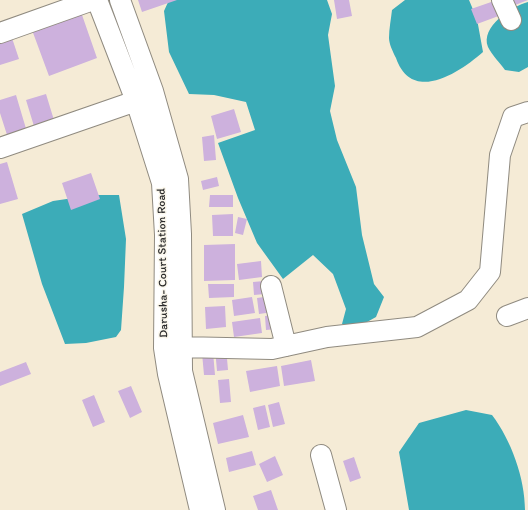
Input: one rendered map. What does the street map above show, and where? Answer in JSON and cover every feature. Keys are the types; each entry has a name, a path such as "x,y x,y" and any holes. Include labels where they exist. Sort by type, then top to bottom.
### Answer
{"street":[{"path":"0,32 93,0"},
{"name":"Darusha- Court Station Road","path":"97,0 136,101 162,183 164,235 164,348 168,374 200,510"},
{"name":"Darusha- Court Station Road","path":"120,0 153,91 178,179 182,304 180,347 182,371 215,510"},
{"path":"502,0 510,20"},
{"path":"0,148 136,101"},
{"path":"180,347 272,349 327,337 417,327 468,300 490,272 500,155 513,117 528,112"},
{"path":"271,286 286,346"},
{"path":"507,316 528,308"},
{"path":"321,455 336,510"}],"water":[{"path":"169,0 327,0 332,14 328,35 335,86 330,111 337,140 356,187 362,235 374,284 384,297 376,317 358,327 342,324 346,309 333,274 313,255 283,279 257,243 238,198 218,143 255,130 246,102 214,95 189,94 169,52 164,11"},
{"path":"405,0 469,0 477,19 483,52 462,68 449,75 436,80 424,82 413,79 403,72 392,51 389,40 392,10"},
{"path":"528,2 528,67 519,72 505,70 488,47 487,39 489,32 499,18 521,4"},
{"path":"94,195 119,195 126,239 121,330 116,337 86,343 65,344 42,284 22,214 53,201"},
{"path":"466,410 492,415 499,425 511,448 520,472 523,485 525,510 409,510 399,452 419,423"}],"building":[{"path":"138,0 177,0 142,12"},
{"path":"334,0 349,0 352,16 337,19"},
{"path":"497,0 504,14 477,24 471,9"},
{"path":"502,0 528,0 505,9"},
{"path":"81,12 97,58 49,76 32,30"},
{"path":"9,29 19,59 0,65 0,32"},
{"path":"46,94 57,130 37,136 26,100"},
{"path":"16,95 27,132 8,138 0,113 0,100"},
{"path":"234,109 241,132 217,139 211,116"},
{"path":"214,135 216,160 204,161 202,137"},
{"path":"7,162 18,199 0,204 0,164"},
{"path":"91,173 100,199 71,210 62,183"},
{"path":"217,177 219,186 203,190 201,181"},
{"path":"210,195 233,195 233,207 209,207"},
{"path":"233,214 233,236 213,236 212,215"},
{"path":"238,217 247,219 243,235 235,233"},
{"path":"235,244 235,280 204,281 204,245"},
{"path":"261,261 262,277 239,280 237,264"},
{"path":"275,280 276,293 254,295 253,282"},
{"path":"208,284 234,284 234,297 209,298"},
{"path":"278,295 280,311 259,314 257,298"},
{"path":"252,297 255,313 234,316 232,300"},
{"path":"225,306 226,327 206,329 205,307"},
{"path":"285,313 287,328 266,330 265,316"},
{"path":"260,318 262,333 234,337 232,322"},
{"path":"226,347 228,370 217,371 215,348"},
{"path":"213,352 215,375 204,375 202,353"},
{"path":"311,360 315,381 284,386 281,366"},
{"path":"26,362 31,374 0,386 0,372"},
{"path":"277,366 280,386 250,392 246,371"},
{"path":"229,379 231,402 220,403 218,380"},
{"path":"131,386 142,412 130,418 118,391"},
{"path":"94,395 105,422 93,427 82,400"},
{"path":"279,402 285,424 273,427 268,405"},
{"path":"265,405 270,427 258,430 253,408"},
{"path":"243,415 249,437 218,444 213,423"},
{"path":"252,451 256,465 229,472 226,458"},
{"path":"275,456 283,475 267,482 259,464"},
{"path":"354,457 361,478 350,482 343,461"},
{"path":"271,490 278,510 258,510 253,496"}]}
